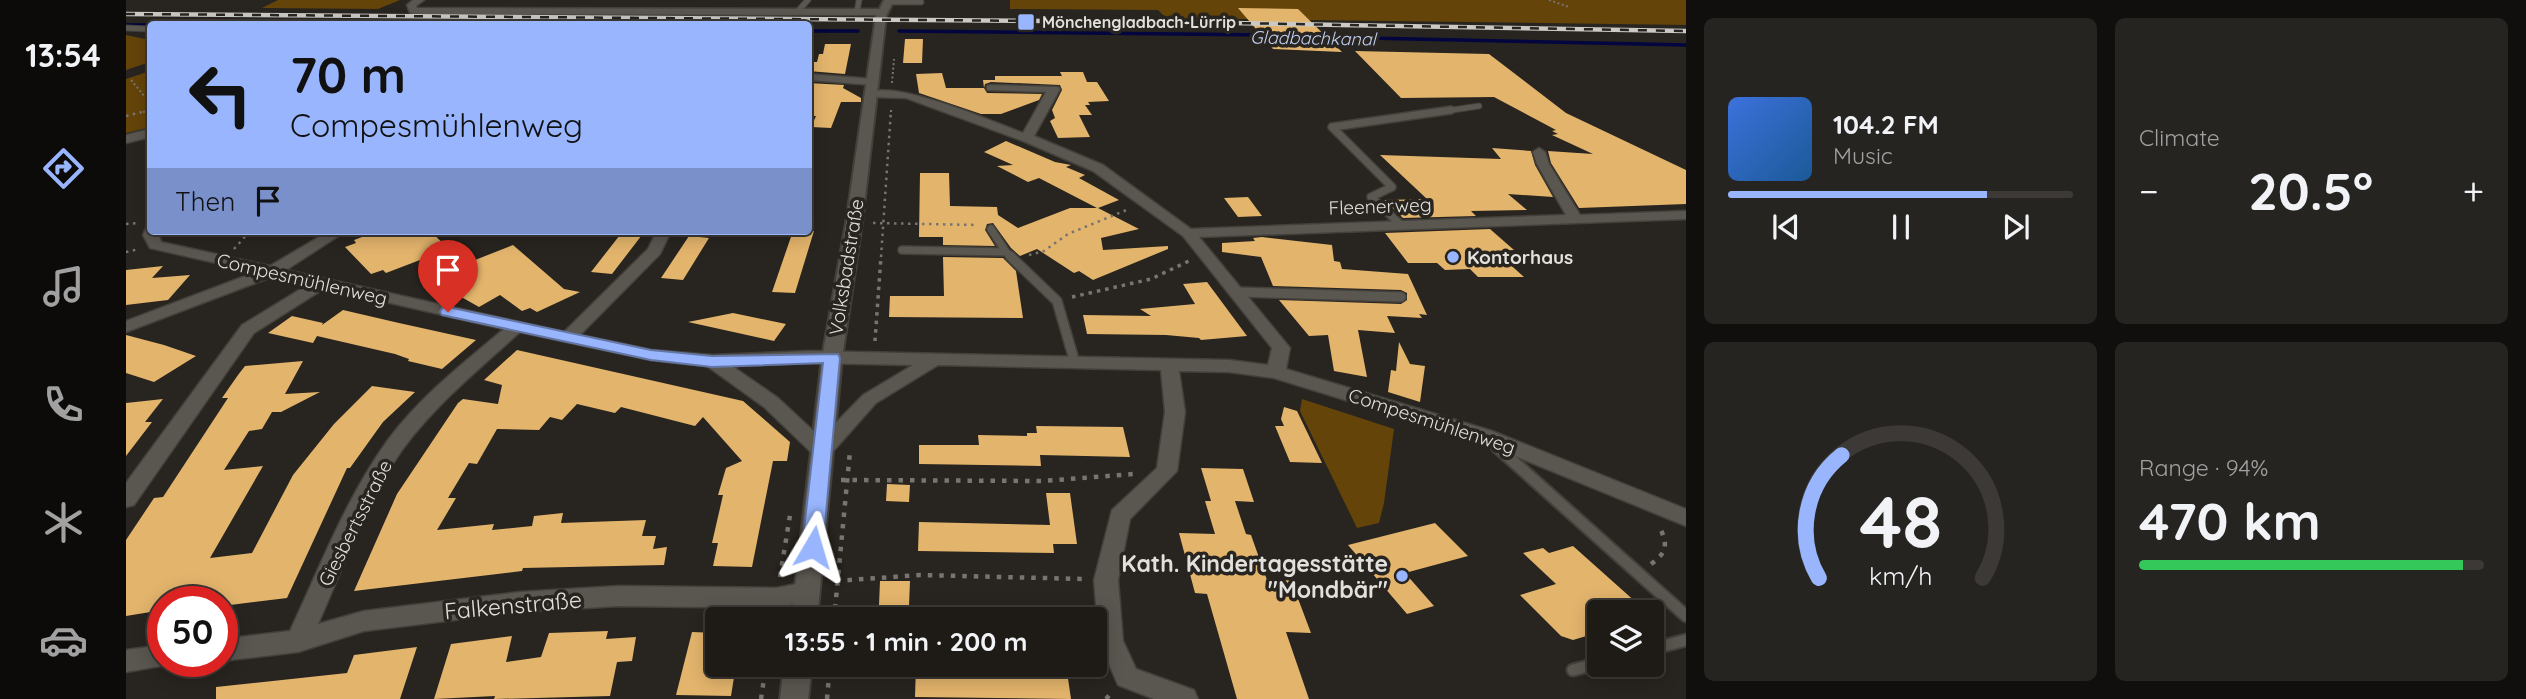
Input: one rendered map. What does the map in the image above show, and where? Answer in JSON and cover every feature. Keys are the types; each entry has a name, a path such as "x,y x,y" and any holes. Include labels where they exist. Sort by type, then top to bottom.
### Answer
{"main road":[{"name":"Volksbadstraße","path":"805,607 832,358 887,5"},
{"path":"794,699 797,677"}],"street":[{"path":"420,0 411,5 413,10 857,12 887,5"},
{"path":"547,11 564,0"},
{"path":"812,78 907,95 1027,138 1097,168 1148,201 1188,233 1206,253 1281,348 1276,372"},
{"path":"991,88 1054,89 1040,110 1027,138"},
{"path":"126,139 147,134"},
{"path":"1539,152 1574,218"},
{"name":"Fleenerweg","path":"1188,233 1686,215"},
{"name":"Compesmühlenweg","path":"150,235 155,245 321,284 651,355 712,362 832,358 1229,366 1276,372 1485,436 1686,518"},
{"path":"126,327 271,272 332,235"},
{"path":"568,338 655,251 662,235"},
{"path":"126,499 248,329 321,284"},
{"name":"Giesbertsstraße","path":"298,641 369,487 395,445 434,400 516,327"},
{"path":"822,451 847,419 881,389 937,360"},
{"name":"Compesmühlenweg","path":"712,362 753,388 792,419 822,451"},
{"path":"1169,366 1175,412 1167,471 1120,516 1106,580 1111,641 1127,677 1185,699"},
{"name":"Falkenstraße","path":"238,648 298,641 365,621 520,602 619,596 776,597 807,592"},
{"path":"126,660 147,658"}],"lane":[{"path":"797,12 808,0"},
{"path":"857,12 859,0"},
{"path":"887,5 921,2"},
{"path":"126,28 147,29"},
{"path":"1400,224 1371,197 1392,187 1332,127 1479,106"},
{"path":"991,229 1014,260 1057,301 1075,363"},
{"path":"902,250 1006,251"},
{"path":"1238,292 1258,290 1401,297"},
{"path":"1485,436 1686,616"},
{"path":"1664,646 1686,640"},
{"path":"1573,670 1587,666"}],"path":[{"path":"1549,0 1569,7"},
{"path":"872,359 876,334 895,51"},
{"path":"131,80 147,99"},
{"path":"126,116 147,111"},
{"path":"1014,260 1044,251 1068,234 1148,201"},
{"path":"854,223 985,225 991,229"},
{"path":"1057,301 1151,278 1206,253"},
{"path":"835,607 848,480 850,436 847,419"},
{"path":"821,480 1043,481 1167,471"},
{"path":"1633,569 1656,563 1664,555 1667,545 1659,528 1658,506"},
{"path":"807,592 820,583 837,580 920,575 1106,580"},
{"path":"761,699 764,677"},
{"path":"827,699 829,677"}],"shaded area":[{"path":"278,0 400,0 378,9 262,8"},
{"path":"1010,0 1686,0 1686,25 1166,18 1158,10 1010,9"},
{"path":"126,35 147,39 147,63 126,70"},
{"path":"147,72 147,128 126,133 126,79"},
{"path":"1302,399 1394,429 1379,523 1357,528 1300,411"}],"building":[{"path":"1238,8 1298,9 1342,52 1273,49"},
{"path":"905,39 923,39 922,63 903,63"},
{"path":"825,44 851,44 845,74 812,71 812,62 817,62 819,54 823,54"},
{"path":"1355,51 1489,54 1566,113 1686,170 1686,204 1579,208 1551,163 1548,151 1593,154 1552,135 1558,134 1552,131 1556,130 1494,97 1401,98"},
{"path":"1060,72 1083,72 1087,82 1097,82 1109,101 1088,102 1090,105 1085,105 1092,115 1079,115 1090,137 1058,138 1050,121 1055,118 1052,110 1062,90 1060,85 991,82 985,84 984,88 983,80 995,80 995,76 1062,76"},
{"path":"942,73 946,88 984,88 987,93 1042,94 1039,100 1001,114 981,114 919,93 916,74"},
{"path":"812,83 844,85 843,88 861,98 861,102 841,102 831,128 812,127 816,116 812,116"},
{"path":"1006,141 1055,162 1071,165 1066,167 1085,175 1079,178 1119,200 1098,208 1139,229 1101,238 1103,250 1168,246 1168,249 1093,280 1079,271 1074,273 1037,249 1020,256 993,223 987,224 985,230 995,246 943,245 943,237 919,237 920,173 949,173 950,206 997,207 998,215 1018,228 1070,208 1097,208 1039,178 1028,182 997,166 1013,165 984,152"},
{"path":"1492,148 1531,151 1535,165 1553,197 1508,194 1527,210 1471,211 1476,216 1403,218 1384,200 1427,199 1380,155 1501,159"},
{"path":"1248,197 1262,216 1238,217 1224,198"},
{"name":"Kontorhaus","path":"1490,229 1514,250 1495,251 1524,277 1478,277 1470,269 1445,270 1437,263 1408,263 1385,233"},
{"path":"814,231 795,293 772,292 792,235 812,235"},
{"path":"367,235 434,235 465,264 513,245 564,289 580,292 537,312 530,308 522,311 500,295 479,307 456,294 420,260 386,273 383,270 371,274 345,247 356,243 354,240"},
{"path":"620,235 642,235 612,274 591,272"},
{"path":"689,236 709,238 683,280 661,278"},
{"path":"1253,238 1332,245 1334,261 1340,262 1342,269 1408,274 1427,315 1419,314 1422,318 1387,316 1395,333 1358,330 1367,377 1334,371 1328,335 1309,336 1279,300 1401,304 1407,300 1407,293 1401,290 1273,286 1261,257 1222,252 1222,243 1255,241"},
{"path":"943,257 1003,258 1016,271 1023,318 889,317 890,296 944,296"},
{"path":"163,266 152,278 190,275 168,300 126,305 126,270"},
{"path":"1207,282 1247,336 1201,340 1166,335 1087,334 1083,315 1151,316 1140,309 1195,304 1183,284"},
{"path":"343,310 476,340 442,369 408,361 409,359 395,354 317,336 313,343 268,333 292,316 323,323 322,325"},
{"path":"733,313 786,324 774,341 688,322"},
{"path":"126,335 196,356 154,382 126,373"},
{"path":"1399,342 1410,364 1425,366 1420,402 1388,392 1391,370 1396,371"},
{"path":"517,350 743,401 790,442 787,461 773,461 752,567 713,566 718,543 712,543 723,495 718,495 726,468 742,461 703,417 695,426 621,407 615,413 577,404 562,420 550,417 539,430 497,429 477,464 469,463 448,498 456,498 437,530 494,524 492,530 532,526 534,516 563,513 561,523 646,520 642,536 656,536 653,549 667,547 664,565 523,568 522,571 354,591 397,494 458,403 463,399 498,404 502,385 484,380"},
{"path":"303,361 285,394 320,392 281,412 272,412 262,429 249,431 224,470 263,466 210,558 252,553 293,475 334,424 372,386 415,392 383,422 350,468 347,468 287,598 238,604 238,586 147,586 147,613 126,616 126,540 154,498 163,497 228,398 222,398 245,366"},
{"path":"163,399 145,422 152,422 126,456 126,403"},
{"path":"1284,407 1297,411 1322,463 1290,462 1275,426 1284,426 1281,419"},
{"path":"1036,426 1123,427 1130,457 1040,455 1041,466 919,464 919,445 979,445 978,435 1027,436 1027,433 1037,433"},
{"path":"1201,468 1243,469 1254,502 1235,501 1246,534 1251,535 1267,580 1291,580 1311,633 1286,632 1309,699 1237,699 1207,594 1195,593 1179,533 1215,534 1205,501 1211,501"},
{"path":"887,484 910,485 909,502 886,501"},
{"path":"1046,493 1070,493 1077,544 1053,544 1054,553 918,551 919,522 1050,525"},
{"path":"1435,523 1468,556 1405,573 1434,606 1407,614 1348,545"},
{"path":"1573,546 1634,600 1587,600 1587,636 1573,640 1561,636 1520,595 1556,584 1523,553 1543,548 1549,553"},
{"path":"880,581 910,581 909,606 879,605"},
{"path":"608,631 606,639 636,637 632,661 617,662 610,696 434,699 451,644 512,636 506,662 541,657 549,633"},
{"path":"692,632 705,632 705,677 734,677 731,696 676,695"},
{"path":"417,647 400,699 216,699 216,687 347,673 354,655"},
{"path":"916,677 1068,677 1071,699 915,697"}],"waterway":[{"name":"Gladbachkanal","path":"126,25 147,25"},
{"name":"Gladbachkanal","path":"812,31 858,31"},
{"name":"Gladbachkanal","path":"899,31 1268,35"},
{"name":"Gladbachkanal","path":"1321,37 1686,45"}],"railway":[{"path":"126,14 1178,22 1686,31"}],"place":[{"name":"Mönchengladbach-Lürrip","path":"1026,22"},
{"name":"Kontorhaus","path":"1453,257"},
{"name":"Kath. Kindertagesstätte \"Mondbär\"","path":"1402,576"}],"route":[{"path":"448,312 651,355 712,362 766,358 832,358 813,547"}]}
